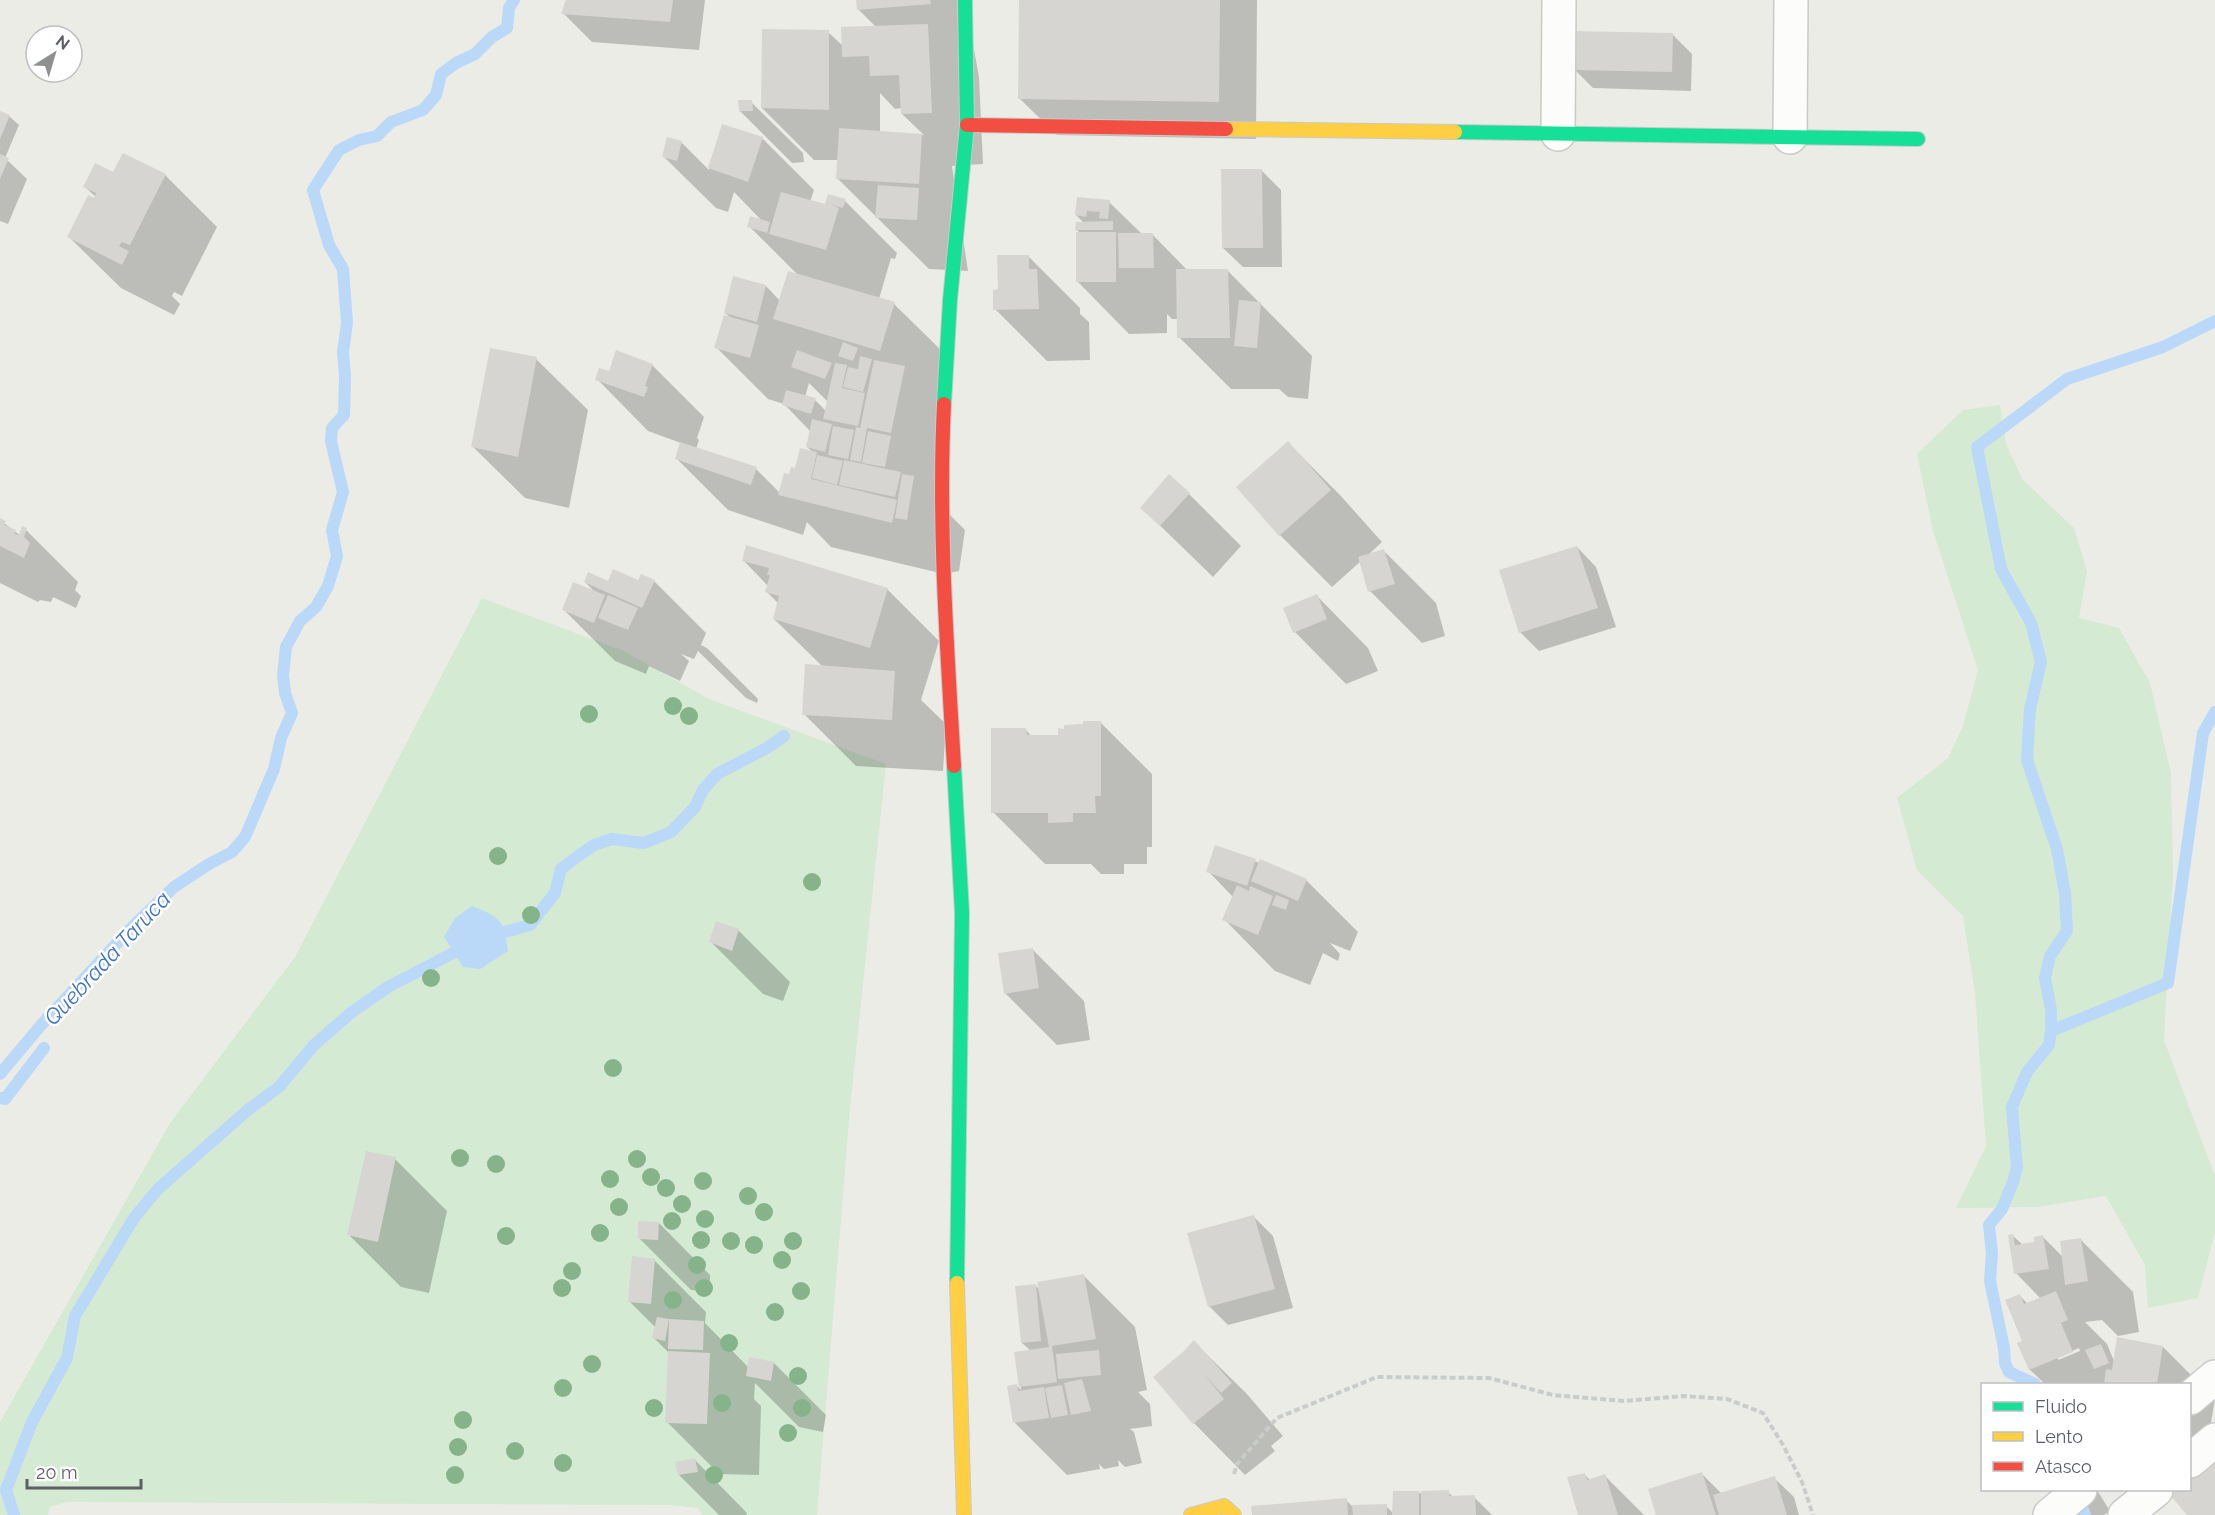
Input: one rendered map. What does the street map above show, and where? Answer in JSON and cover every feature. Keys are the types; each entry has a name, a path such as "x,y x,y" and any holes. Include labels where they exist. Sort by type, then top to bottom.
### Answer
{"street":[{"path":"964,1515 957,1282 962,913 947,648 941,469 950,300 967,125 965,0"},
{"path":"1558,134 1559,0"},
{"path":"1790,137 1791,0"},
{"path":"967,125 1918,139"},
{"path":"2191,1397 2215,1377"},
{"path":"2191,1460 2215,1440"},
{"path":"2050,1515 2079,1491"},
{"path":"2125,1515 2155,1491"},
{"path":"1191,1515 1229,1510"}],"path":[{"path":"1229,1510 1236,1464 1277,1418 1377,1377 1424,1376 1489,1378 1553,1395 1624,1401 1683,1396 1727,1399 1762,1413 1784,1444 1802,1482 1813,1515"}],"green space":[{"path":"2000,405 2006,444 2023,480 2074,528 2087,571 2079,618 2119,628 2150,683 2171,773 2173,874 2164,1040 2215,1176 2215,1232 2198,1298 2148,1308 2145,1265 2106,1196 2038,1207 1956,1208 1986,1146 1975,993 1963,916 1917,870 1897,798 1948,758 1963,726 1978,670 1933,531 1917,454 1963,410"},
{"path":"482,598 624,651 709,699 886,764 850,1109 817,1515 702,1515 698,1508 667,1505 67,1502 50,1507 48,1515 0,1515 0,1422 170,1123 295,957"}],"water":[{"path":"472,906 499,921 508,951 480,969 463,967 444,937 455,918"}],"building":[{"path":"566,0 673,0 670,22 561,14"},
{"path":"856,0 930,0 931,4 857,10"},
{"path":"1019,0 1220,0 1219,102 1018,99"},
{"path":"928,24 932,113 901,114 899,75 870,76 869,56 842,57 841,27"},
{"path":"762,29 829,30 829,110 761,108"},
{"path":"1573,31 1673,33 1672,72 1572,70"},
{"path":"738,100 752,100 753,111 739,111"},
{"path":"0,111 10,115 0,139"},
{"path":"722,124 763,137 748,182 708,168"},
{"path":"839,128 922,134 919,184 836,179"},
{"path":"667,137 682,141 677,161 662,157"},
{"path":"123,153 166,174 130,245 122,242 119,246 129,251 122,265 67,237 88,195 94,198 96,193 83,187 95,163 113,172"},
{"path":"0,154 9,158 0,179"},
{"path":"1221,169 1262,169 1263,248 1222,248"},
{"path":"878,185 919,188 917,220 875,218"},
{"path":"781,192 825,204 828,194 846,199 843,208 832,205 839,208 826,250 769,234"},
{"path":"1077,197 1110,200 1108,219 1099,218 1100,212 1087,211 1086,217 1075,215"},
{"path":"750,216 770,222 767,233 747,227"},
{"path":"1113,221 1113,230 1075,230 1076,222"},
{"path":"1076,232 1116,232 1116,282 1076,282"},
{"path":"1118,233 1153,233 1154,268 1119,268"},
{"path":"997,255 1029,255 1029,269 1037,269 1039,309 993,310 993,290 998,289"},
{"path":"1176,269 1228,269 1230,338 1177,338"},
{"path":"788,271 895,302 880,351 773,319"},
{"path":"733,276 766,285 757,322 724,313"},
{"path":"1239,300 1261,302 1257,348 1234,346"},
{"path":"724,315 759,325 750,358 714,348"},
{"path":"843,342 858,348 853,361 838,356"},
{"path":"490,348 537,357 518,457 471,447"},
{"path":"616,350 653,364 645,386 648,387 644,397 595,380 599,368 609,371"},
{"path":"797,350 832,363 825,379 791,367"},
{"path":"860,356 872,359 863,392 843,387 848,367 858,369"},
{"path":"874,360 905,366 891,433 867,428 861,462 850,460 856,427 860,428"},
{"path":"835,363 847,365 842,388 865,393 858,426 823,419"},
{"path":"786,390 816,398 811,414 782,405"},
{"path":"812,419 832,424 825,452 806,447"},
{"path":"833,426 854,430 848,459 828,455"},
{"path":"868,431 891,436 885,467 862,463"},
{"path":"1288,441 1331,490 1279,536 1236,487"},
{"path":"680,442 757,467 751,485 675,459"},
{"path":"800,448 817,452 811,479 897,500 892,523 778,495 784,473 789,474 791,467 795,468"},
{"path":"817,455 843,461 837,485 812,478"},
{"path":"844,460 901,472 895,497 839,485"},
{"path":"902,474 914,476 907,520 895,518"},
{"path":"1169,474 1190,493 1160,526 1140,508"},
{"path":"0,518 6,521 4,525 16,530 14,534 19,535 22,526 27,528 24,537 30,543 24,558 0,546"},
{"path":"746,545 888,588 870,648 773,619 779,596 765,592 770,575 767,575 769,568 742,561"},
{"path":"1577,546 1598,608 1519,633 1499,570"},
{"path":"1384,549 1395,584 1368,592 1358,557"},
{"path":"613,569 638,580 641,574 655,580 642,608 584,582 588,572 608,581"},
{"path":"573,582 605,595 594,623 562,610"},
{"path":"1317,594 1327,619 1293,633 1283,608"},
{"path":"608,595 638,608 628,630 598,618"},
{"path":"805,664 895,671 892,720 802,715"},
{"path":"1083,721 1101,721 1101,796 1095,796 1096,813 1073,813 1073,822 1048,823 1048,813 991,813 991,728 1026,728 1027,735 1058,735 1058,728 1064,729 1064,725 1083,724"},
{"path":"1215,845 1256,859 1247,886 1206,872"},
{"path":"1260,859 1307,879 1298,901 1251,881"},
{"path":"1237,885 1249,891 1250,886 1273,896 1258,935 1222,920"},
{"path":"1276,895 1289,900 1286,910 1272,905"},
{"path":"716,921 739,929 732,951 709,942"},
{"path":"1033,948 1039,988 1004,994 998,953"},
{"path":"366,1151 396,1157 378,1242 347,1235"},
{"path":"1254,1215 1275,1289 1208,1307 1187,1233"},
{"path":"638,1221 659,1222 658,1240 638,1239"},
{"path":"2013,1234 2015,1245 2034,1242 2034,1237 2043,1235 2049,1269 2014,1274 2008,1235"},
{"path":"2081,1238 2088,1281 2065,1285 2060,1241"},
{"path":"632,1256 655,1259 651,1304 628,1302"},
{"path":"1084,1274 1096,1339 1052,1346 1057,1382 1019,1387 1014,1352 1049,1347 1037,1282"},
{"path":"1036,1284 1041,1341 1021,1343 1015,1286"},
{"path":"2056,1291 2068,1320 2061,1323 2073,1352 2029,1370 2017,1343 2022,1341 2005,1300 2020,1294 2024,1304"},
{"path":"657,1317 669,1319 665,1341 652,1338"},
{"path":"669,1319 704,1321 703,1350 668,1349"},
{"path":"2117,1337 2163,1346 2157,1383 2104,1383 2106,1369 2112,1370"},
{"path":"1194,1340 1232,1383 1221,1393 1204,1374 1224,1399 1193,1424 1153,1377"},
{"path":"2101,1344 2109,1363 2094,1369 2085,1350"},
{"path":"1099,1350 1101,1375 1058,1379 1056,1354"},
{"path":"668,1351 710,1353 707,1424 665,1423"},
{"path":"749,1357 774,1362 771,1381 746,1376"},
{"path":"1082,1379 1091,1411 1071,1415 1064,1383"},
{"path":"1017,1384 1018,1391 1044,1387 1049,1418 1013,1423 1007,1386"},
{"path":"1062,1385 1068,1415 1051,1418 1045,1388"},
{"path":"2215,1457 2215,1515 2187,1515 2170,1495 2176,1491 2191,1491 2191,1478"},
{"path":"695,1458 698,1472 678,1475 675,1462"},
{"path":"1702,1472 1716,1515 1656,1515 1648,1489"},
{"path":"1585,1473 1587,1480 1605,1474 1618,1515 1578,1515 1567,1477"},
{"path":"1775,1476 1787,1515 1719,1515 1713,1495"},
{"path":"1449,1490 1449,1496 1475,1495 1476,1515 1421,1515 1421,1491"},
{"path":"1393,1491 1419,1491 1419,1515 1392,1515"},
{"path":"1347,1498 1348,1515 1252,1515 1251,1506"},
{"path":"1387,1504 1387,1515 1353,1515 1352,1505"}],"waterway":[{"name":"Quebrada Taruca","path":"0,1074 42,1024 133,926 174,887 232,852 245,837 274,769 281,738 292,713 285,693 283,675 286,647 300,621 316,607 328,586 337,556 332,530 343,492 331,441 332,428 344,415 343,352 347,323 343,269 329,245 313,190 339,150 359,140 377,136 391,122 423,110 436,95 441,74 456,63 475,54 492,37 507,28 509,8 514,0"},
{"path":"2033,1383 2009,1372 2005,1363 1990,1281 1992,1253 1989,1225 2002,1209 2017,1168 2012,1107 2027,1072 2049,1045 2051,1010 2045,978 2050,956 2067,931 2065,893 2057,849 2027,760 2030,709 2041,662 2031,623 2001,569 1977,447 2067,379 2163,347 2215,321"},
{"path":"2051,1031 2168,983 2203,733 2215,712"},
{"path":"505,932 530,925 555,893 561,869 578,856 594,845 612,839 644,843 671,832 695,807 703,790 717,774 767,748 784,736"},
{"path":"14,1515 6,1490 32,1422 67,1358 75,1316 134,1218 158,1189 249,1109 279,1087 314,1045 352,1012 388,987 453,953"},
{"path":"0,1098 5,1099 44,1048"},
{"path":"2077,1494 2085,1515"}],"traffic: fast":[{"path":"944,404 950,300 967,125 965,0"},
{"path":"1455,132 1918,139"},
{"path":"954,766 962,913 957,1283"}],"traffic: slow":[{"path":"1226,129 1455,132"},
{"path":"957,1283 964,1515"},
{"path":"1191,1515 1224,1506 1234,1515"}],"traffic: jam":[{"path":"967,125 1226,129"},
{"path":"944,404 943,540 954,766"}]}
